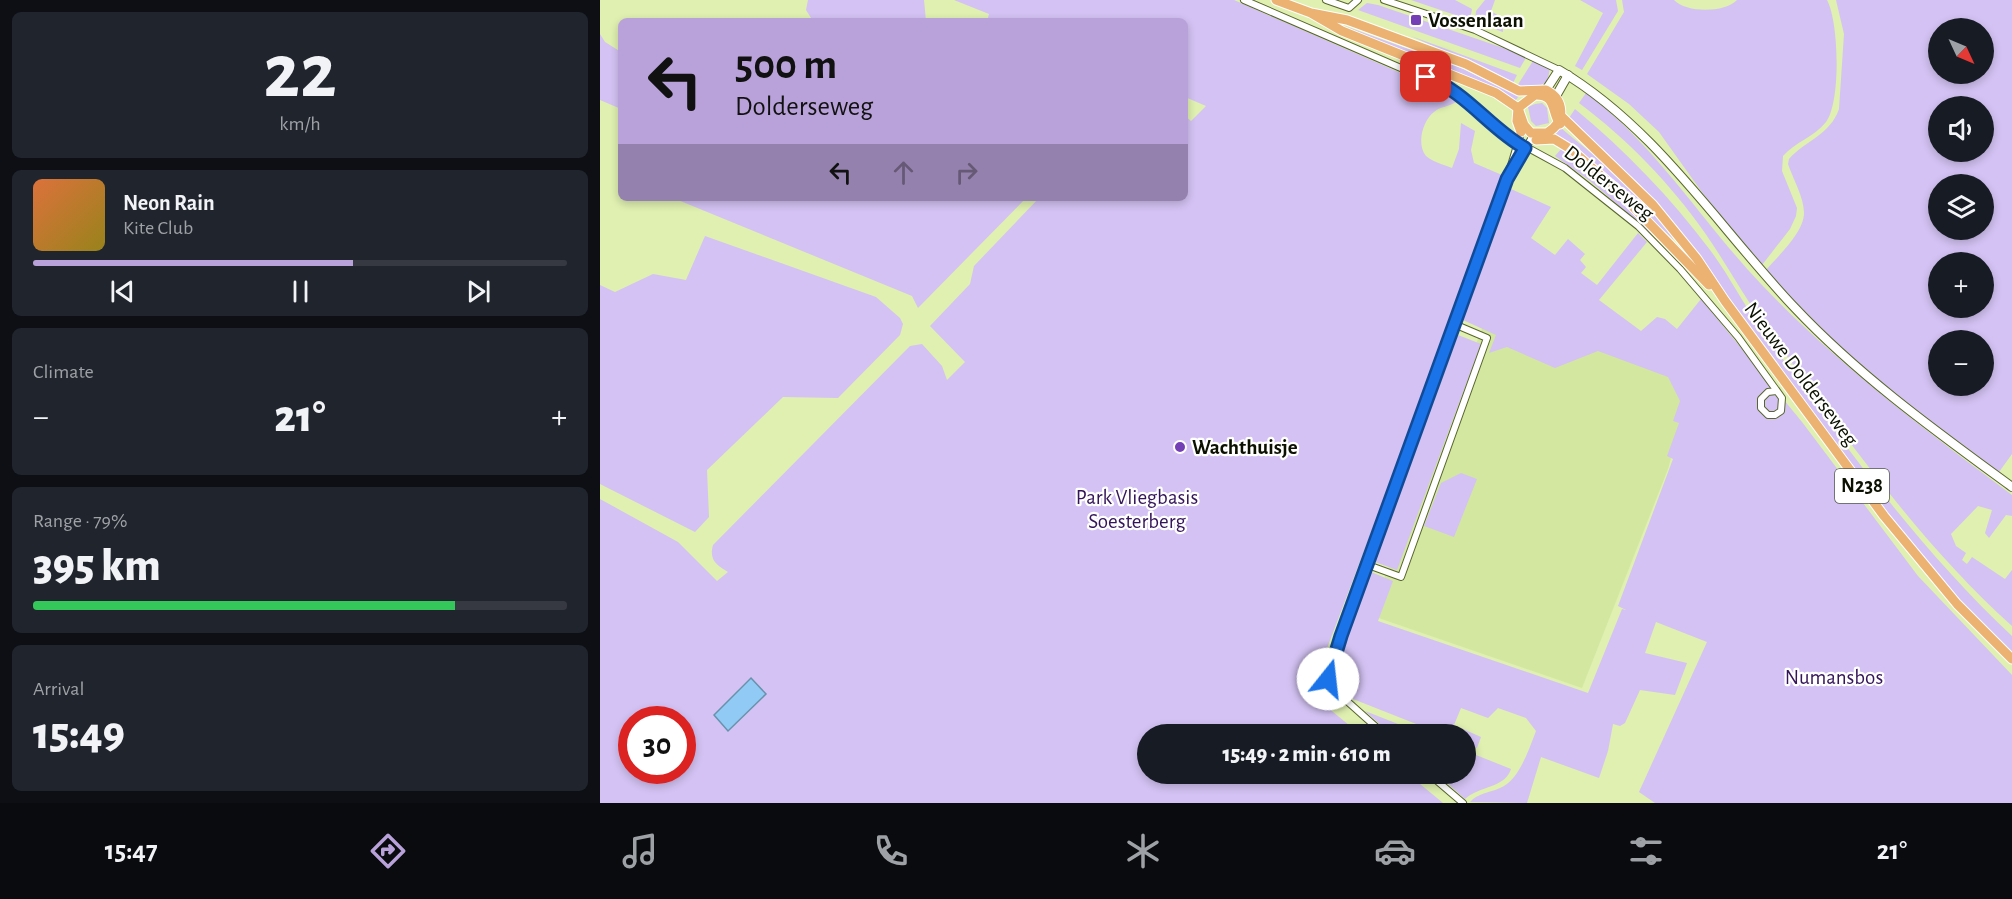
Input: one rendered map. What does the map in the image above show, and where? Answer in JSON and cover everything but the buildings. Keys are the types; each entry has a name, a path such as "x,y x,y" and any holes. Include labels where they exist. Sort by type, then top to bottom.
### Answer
{"main road":[{"path":"1276,0 1311,14 1341,31 1487,91 1517,110 1533,137"},
{"path":"1311,14 1347,20 1466,64 1519,92 1530,90 1556,96"},
{"path":"1517,110 1528,98 1544,93 1559,70 1568,75 1626,120 1664,159 1796,309 1870,379 2012,487"},
{"path":"1556,96 1568,75"},
{"name":"N238","path":"1544,93 1554,104 1560,119"},
{"path":"1517,110 1521,132 1533,137 1547,133 1560,119 1561,107 1556,96"},
{"name":"Nieuwe Dolderseweg","path":"1560,119 1590,144 1653,205 1697,259 1725,302 1884,516 1934,578 2012,659"},
{"name":"Nieuwe Dolderseweg","path":"1533,137 1562,142 1609,182 1725,302"}],"street":[{"name":"Dolderseweg","path":"1244,0 1410,72 1442,83 1517,143 1551,158 1565,168 1638,226 1710,302 1776,391"},
{"path":"1326,0 1349,8 1358,0"},
{"path":"1384,0 1475,30 1559,70"},
{"path":"1373,724 1329,685 1328,679 1507,179 1521,132"},
{"path":"1507,179 1533,137"},
{"path":"1368,565 1401,577 1487,338 1454,324"},
{"path":"1441,784 1463,803"}],"shaded area":[{"path":"1489,311 1670,375 1686,403 1668,469 1582,688 1370,615"}],"green space":[{"path":"808,0 924,0 926,18 811,18 806,10"},
{"name":"Park Vliegbasis Soesterberg","path":"954,0 1234,0 1435,88 1456,102 1437,110 1424,126 1421,145 1426,156 1452,168 1459,149 1461,123 1475,131 1471,150 1474,163 1502,175 1489,222 1310,693 1348,724 1137,724 1137,784 1420,784 1443,803 600,803 600,499 678,542 717,581 728,572 714,562 713,545 910,346 922,344 942,366 947,380 965,362 930,326 970,284 974,266 1036,201 1188,201 1188,118 1191,121 1206,106 1188,98 1188,18 988,18 989,14"},
{"path":"1411,0 1455,0 1472,9 1470,20"},
{"path":"1485,0 1495,0 1491,11 1502,18 1503,32 1475,22 1476,11"},
{"path":"1580,0 1616,0 1618,11 1582,70 1575,66 1603,13"},
{"path":"1622,0 1674,0 1687,7 1706,10 1724,7 1737,0 1827,0 1834,26 1837,62 1831,112 1821,127 1783,156 1782,171 1797,208 1796,216 1790,229 1762,265 1704,195 1659,132 1629,104 1587,74 1624,12"},
{"path":"1836,0 2012,0 2012,454 1999,472 1917,411 1848,355 1765,271 1789,244 1803,221 1802,201 1788,164 1789,159 1830,125 1839,109 1844,34"},
{"path":"1367,3 1527,56 1520,68 1358,10"},
{"path":"1342,25 1461,68 1519,96 1515,101"},
{"path":"600,34 605,42 618,50 618,108 600,100"},
{"path":"1411,36 1517,75 1513,83"},
{"path":"1533,61 1550,69 1547,82 1539,86 1517,86"},
{"path":"1586,93 1635,136 1739,260 1790,313 1882,395 2012,495 2012,516 2006,515 1989,538 1985,533 1992,510 1978,506 1951,534 1956,546 1966,553 1962,560 1967,564 1972,557 2005,579 2012,570 2012,626 1944,558 1880,482 1764,324 1705,233 1678,197 1631,147 1579,103"},
{"path":"1542,103 1547,108 1549,123 1536,126 1531,121 1528,107"},
{"path":"1575,109 1647,175 1695,231 1717,260 1755,320 1879,489 1943,565 2012,636 2012,652 1945,586 1865,485 1684,236 1641,186 1569,118"},
{"path":"1561,128 1637,193 1663,223 1674,240 1612,181 1555,135"},
{"path":"1563,147 1656,235 1590,181 1555,156"},
{"name":"Numansbos","path":"1511,189 1551,207 1531,238 1555,255 1568,239 1585,254 1580,260 1586,267 1581,273 1597,285 1638,233 1647,242 1599,300 1641,331 1657,317 1665,319 1677,329 1701,299 1802,422 1918,576 2012,675 2012,803 1655,803 1639,792 1707,642 1656,622 1645,653 1687,663 1675,695 1640,690 1625,723 1620,726 1613,724 1608,751 1599,778 1541,757 1527,803 1470,802 1480,795 1507,784 1518,772 1536,731 1526,718 1498,708 1488,718 1461,708 1454,724 1416,724 1345,694 1337,684 1335,671 1371,572 1393,581 1378,621 1588,693 1622,609 1626,610 1618,606 1673,459 1667,456 1679,423 1673,421 1680,401 1668,377 1598,351 1555,368 1507,347 1489,353 1496,335 1463,320"},
{"path":"680,201 1023,201 918,308 912,296"},
{"path":"705,236 876,297 900,318 903,324 900,335 838,398 783,397 707,470 709,517 695,532 600,484 600,285 615,292 653,274 686,280"},
{"path":"1458,335 1481,344 1397,570 1375,562"},
{"path":"1461,473 1477,479 1454,537 1424,526 1441,483"},
{"path":"1365,711 1398,724 1380,724"},
{"name":"Numansbos","path":"1476,735 1481,737 1476,748"},
{"path":"1476,755 1511,769 1503,780 1465,799 1448,784 1476,784"}],"water":[{"path":"751,678 766,694 728,731 714,715"}],"place":[{"name":"Vossenlaan","path":"1416,20"},
{"name":"Wachthuisje","path":"1180,447"}],"route":[{"path":"1328,679 1341,636 1507,179 1525,148 1508,137 1456,91 1426,77"}]}
